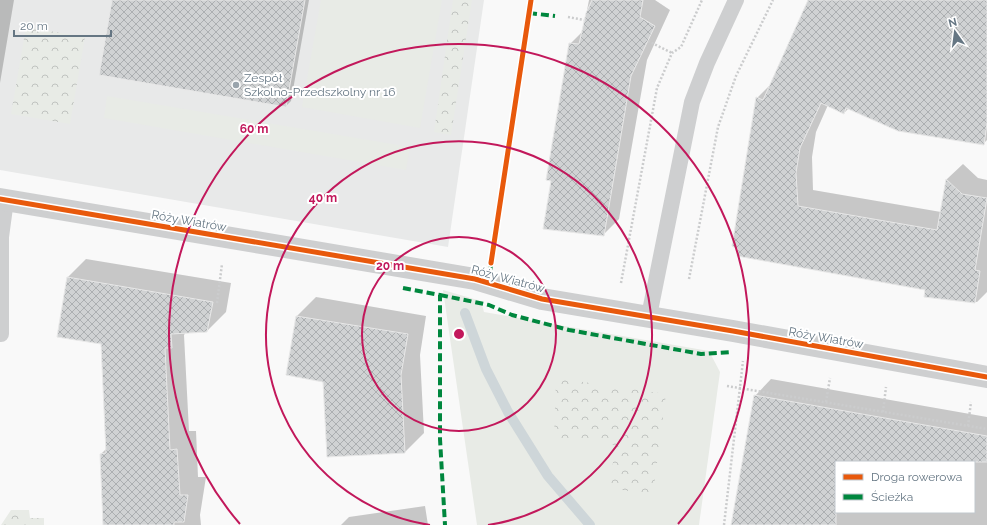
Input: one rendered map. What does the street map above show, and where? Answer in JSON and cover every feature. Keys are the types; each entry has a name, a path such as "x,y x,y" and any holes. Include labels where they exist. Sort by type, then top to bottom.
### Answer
{"street":[{"name":"Róży Wiatrów","path":"3,199 460,277 542,299 649,316 987,378"}],"lane":[{"path":"649,316 692,102 707,62 736,0"},
{"path":"1,334 1,237 3,199"}],"path":[{"path":"620,289 657,88 672,53 681,47 702,0"},
{"path":"689,279 718,127 736,76 773,0"},
{"path":"568,17 584,20"},
{"path":"648,41 672,53"},
{"path":"217,303 222,258"},
{"path":"724,525 743,360"},
{"path":"826,402 830,375"},
{"path":"883,412 887,385"},
{"path":"727,386 987,429"},
{"path":"968,426 972,400"}],"shaded area":[{"name":"Zespół Szkolno-Przedszkolny nr 16","path":"0,0 484,0 448,247 0,170"}],"green space":[{"path":"321,0 442,0 420,128 302,107"},
{"path":"453,0 472,0 451,135 434,132"},
{"path":"26,27 85,37 70,124 11,114"},
{"path":"107,96 410,147 406,170 104,118"},
{"path":"443,290 481,301 484,312 709,351 720,372 699,525 477,525"},
{"path":"556,378 666,394 653,495 610,488 615,445 554,437"},
{"path":"11,510 29,510 30,518 44,518 44,525 1,525"}],"building":[{"path":"112,0 305,0 286,107 99,75"},
{"path":"592,0 643,0 640,17 655,26 631,76 604,236 543,229 551,181 546,180 569,43 579,44 586,13"},
{"path":"808,0 987,0 987,123 984,145 898,131 846,108 844,114 821,103 800,148 796,173 798,206 937,230 946,179 962,194 987,198 975,270 980,271 975,303 924,297 925,290 737,256 738,249 732,246 756,97 763,100"},
{"path":"67,277 213,302 207,332 171,334 172,348 165,348 170,450 177,449 180,495 188,495 184,522 174,522 174,525 103,525 100,454 106,453 101,344 57,337"},
{"path":"296,316 408,334 401,375 405,453 327,457 323,382 286,375"},
{"path":"754,395 987,436 987,462 835,461 836,525 731,525"}],"waterway":[{"path":"465,313 486,369 508,412 548,476 590,525"}],"marked path":[{"path":"529,13 555,16"},
{"path":"488,283 492,259"},
{"path":"403,288 440,295 440,439 445,525"},
{"path":"440,295 489,305 512,315 569,330 701,354 731,352"}],"cycle path":[{"path":"491,263 531,0"},
{"path":"0,199 475,279 542,299 733,331 987,377"}],"place":[{"name":"Zespół Szkolno-Przedszkolny nr 16","path":"236,85"}]}
